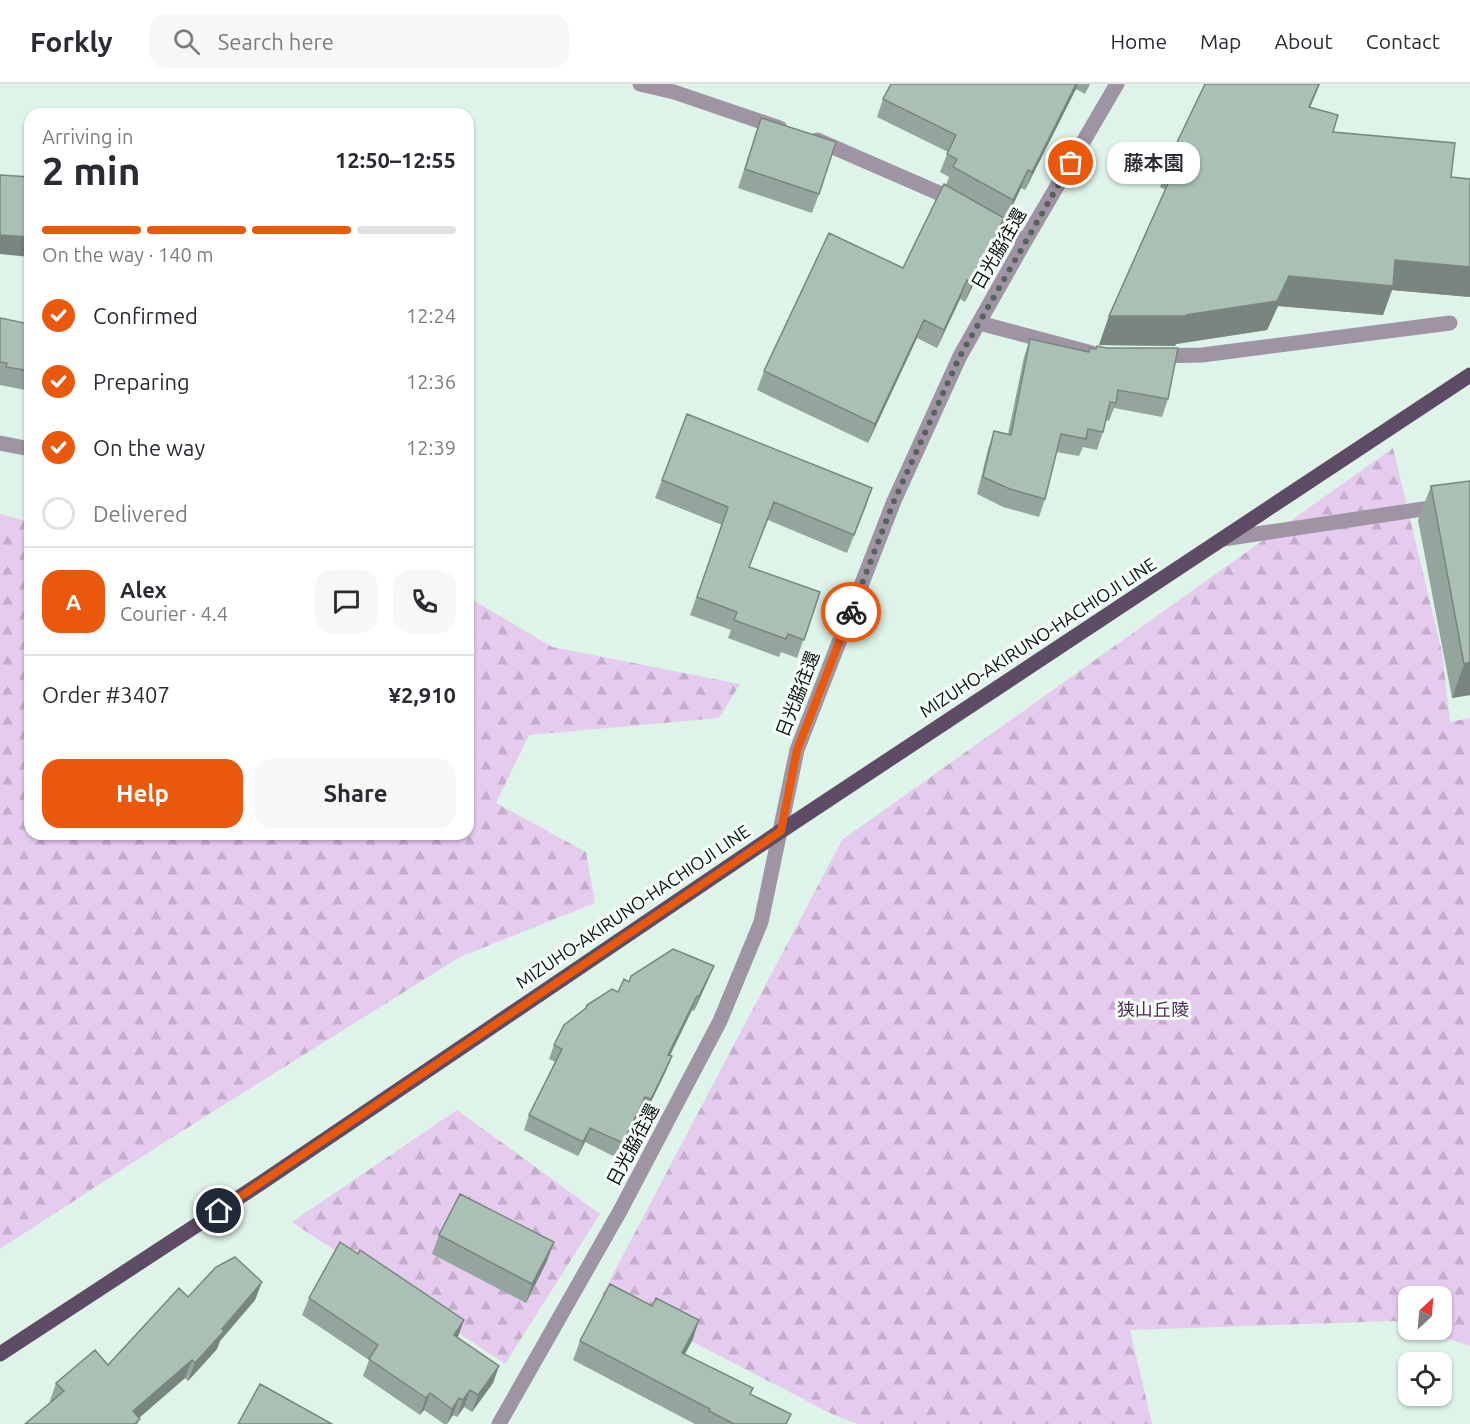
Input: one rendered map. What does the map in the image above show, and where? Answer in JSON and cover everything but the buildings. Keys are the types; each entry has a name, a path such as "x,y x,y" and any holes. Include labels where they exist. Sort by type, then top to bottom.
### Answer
{"main road":[{"name":"MIZUHO-AKIRUNO-HACHIOJI LINE","path":"0,1354 268,1178 781,831 1470,375"}],"street":[{"path":"640,84 674,92 826,143 948,197 1025,242"},
{"name":"日光脇往還","path":"499,1424 620,1211 720,1021 761,922 797,750 885,522 956,367 979,323 1117,84"},
{"path":"979,323 1101,356"},
{"path":"1146,356 1202,355 1450,323"},
{"path":"0,443 24,448"},
{"path":"1223,539 1470,501"}],"green space":[{"name":"狭山丘陵","path":"1393,448 1442,652 1450,722 1470,718 1470,1346 1452,1340 1452,1286 1398,1286 1398,1322 1130,1330 1152,1424 857,1424 832,1414 602,1295 842,840"},
{"path":"0,514 24,520 24,840 474,840 474,601 552,647 740,684 719,718 529,735 496,803 586,852 595,903 460,957 160,1145 0,1249"},
{"path":"457,1110 600,1214 505,1364 292,1222"}],"way so far":[{"path":"851,612 894,501 960,356 1071,163"}],"place":[{"name":"藤本園","path":"1071,163"}],"route":[{"path":"219,1211 781,831 797,750 851,612"}]}
